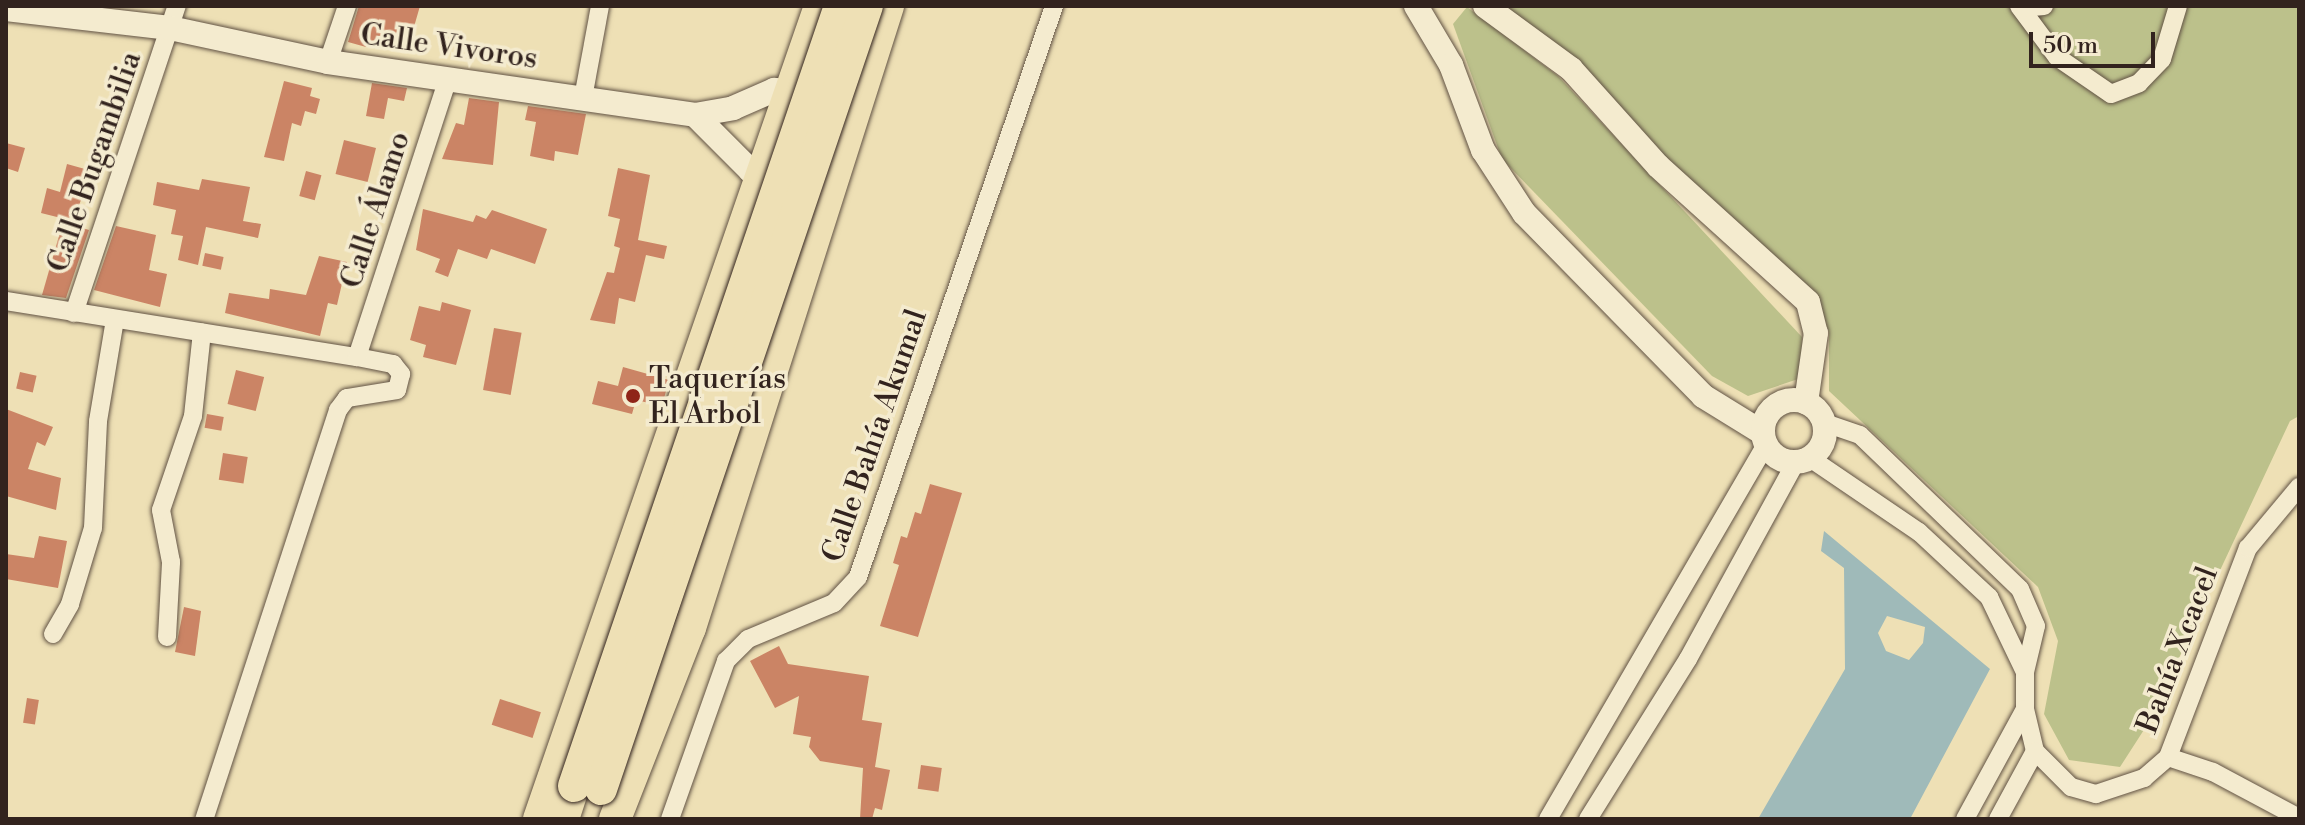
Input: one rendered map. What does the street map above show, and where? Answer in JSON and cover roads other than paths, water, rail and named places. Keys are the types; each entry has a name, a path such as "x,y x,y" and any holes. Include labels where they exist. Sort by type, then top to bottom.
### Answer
{"highway":[{"path":"539,819 820,6"},
{"path":"589,798 840,6"},
{"path":"563,819 589,798 867,6"},
{"path":"615,819 690,628 888,6"}],"street":[{"path":"328,62 347,6"},
{"path":"583,98 600,6"},
{"name":"Calle Bahía Akumal","path":"670,819 726,661 748,639 834,603 858,577 1054,6"},
{"path":"1416,6 1451,65 1483,150 1524,213 1703,396 1765,439 1779,458 1803,460 1919,532 1989,597 2025,672"},
{"path":"1485,6 1571,69 1658,166 1808,302 1816,333 1806,402"},
{"path":"2020,7 2044,6"},
{"path":"2020,7 2057,57 2111,94 2139,83 2162,59 2178,6"},
{"name":"Calle Vivoros","path":"6,9 173,17 328,62 695,115"},
{"name":"Calle Bugambilia","path":"74,313 173,17"},
{"name":"Calle Álamo","path":"357,357 447,81"},
{"path":"832,177 791,183 763,175 738,160 695,115 792,88 822,94 853,118"},
{"path":"6,301 357,357 393,364 401,374 397,390 347,398 338,410 204,819"},
{"path":"53,634 70,604 93,528 98,421 115,319"},
{"path":"167,637 171,574 161,510 193,416 202,332"},
{"path":"1548,819 1618,704 1765,439 1776,405 1806,402"},
{"path":"1806,402 1825,423 1860,435 2020,589 2036,626 2025,672 2025,709 2035,751 1998,819"},
{"path":"1588,819 1803,460 1823,443 1825,423"},
{"name":"Bahía Xcacel","path":"2035,751 2071,787 2096,794 2144,778 2168,757 2248,548 2299,487"},
{"path":"1618,704 1650,720"},
{"path":"1965,819 2025,709"},
{"path":"2168,757 2213,772 2299,818"}],"water":[{"path":"1824,531 1990,669 1910,819 1758,819 1845,669 1844,568 1821,551","holes":["1887,616 1925,627 1923,643 1909,660 1886,651 1878,633"]}],"place":[{"name":"Taquerías El Arbol","path":"633,396"}]}
